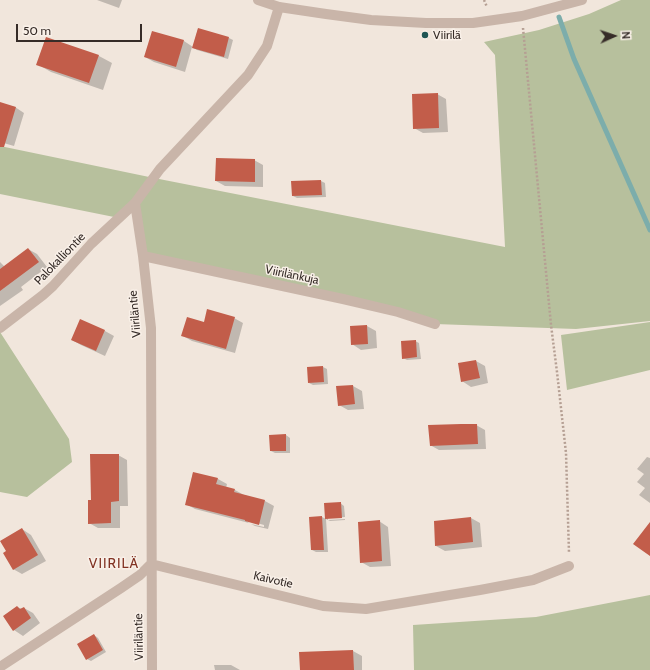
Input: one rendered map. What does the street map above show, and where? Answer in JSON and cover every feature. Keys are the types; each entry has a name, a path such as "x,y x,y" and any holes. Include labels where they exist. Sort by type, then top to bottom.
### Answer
{"street":[{"path":"258,0 279,7 326,14 371,20 426,24 473,23 522,16 582,0"},
{"path":"135,203 160,169 248,75 267,46 279,7"},
{"name":"Viiriläntie","path":"135,203 143,256 151,328 152,670"},
{"name":"Palokalliontie","path":"0,328 43,296 91,244 135,203"},
{"name":"Viirilänkuja","path":"143,256 398,312 435,324"},
{"path":"0,667 128,584 151,564"},
{"name":"Kaivotie","path":"151,564 323,606 366,609 533,580 569,566"}],"path":[{"path":"522,16 551,325 558,372 566,453 569,566"}],"green space":[{"path":"621,0 650,0 650,321 576,329 435,324 143,256 135,203 119,218 0,194 0,146 505,247 495,55 484,42 539,30 589,14"},
{"path":"650,322 650,370 567,390 561,335"},
{"path":"0,332 69,439 72,462 27,497 0,492"},
{"path":"650,595 650,670 414,670 413,625 536,617"}],"building":[{"path":"198,28 229,37 224,57 192,48"},
{"path":"152,31 184,40 176,67 144,57"},
{"path":"46,37 99,55 89,83 36,65"},
{"path":"438,93 439,128 413,129 412,94"},
{"path":"0,102 16,107 4,147 0,147"},
{"path":"216,158 255,159 255,182 215,181"},
{"path":"321,180 322,195 292,196 291,181"},
{"path":"28,248 39,262 0,291 0,269"},
{"path":"207,309 235,317 226,349 181,336 187,317 204,322"},
{"path":"80,319 105,330 96,351 71,340"},
{"path":"367,325 368,344 351,345 350,326"},
{"path":"416,340 417,357 402,359 401,341"},
{"path":"476,360 480,378 461,382 458,363"},
{"path":"323,366 324,382 308,383 307,367"},
{"path":"353,385 355,404 338,406 336,386"},
{"path":"477,424 478,444 430,446 428,425"},
{"path":"286,434 286,451 270,451 269,435"},
{"path":"90,454 119,454 119,501 111,502 111,523 88,524 88,500 91,500"},
{"path":"193,472 218,478 216,484 235,489 234,492 265,500 259,525 185,505"},
{"path":"341,502 342,518 325,519 324,503"},
{"path":"322,516 324,550 311,550 309,517"},
{"path":"471,517 473,542 435,546 434,521"},
{"path":"380,520 382,561 360,563 358,522"},
{"path":"650,522 650,556 633,544"},
{"path":"22,528 38,555 13,570 3,553 6,551 0,541"},
{"path":"17,606 20,609 24,607 31,618 13,631 3,616"},
{"path":"94,634 103,650 86,660 77,644"},
{"path":"353,650 354,670 300,670 299,652"}],"waterway":[{"path":"559,17 574,59 650,230"}],"place":[{"name":"Viirilä","path":"425,35"}],"district":[{"name":"VIIRILÄ","path":"114,564"}]}
